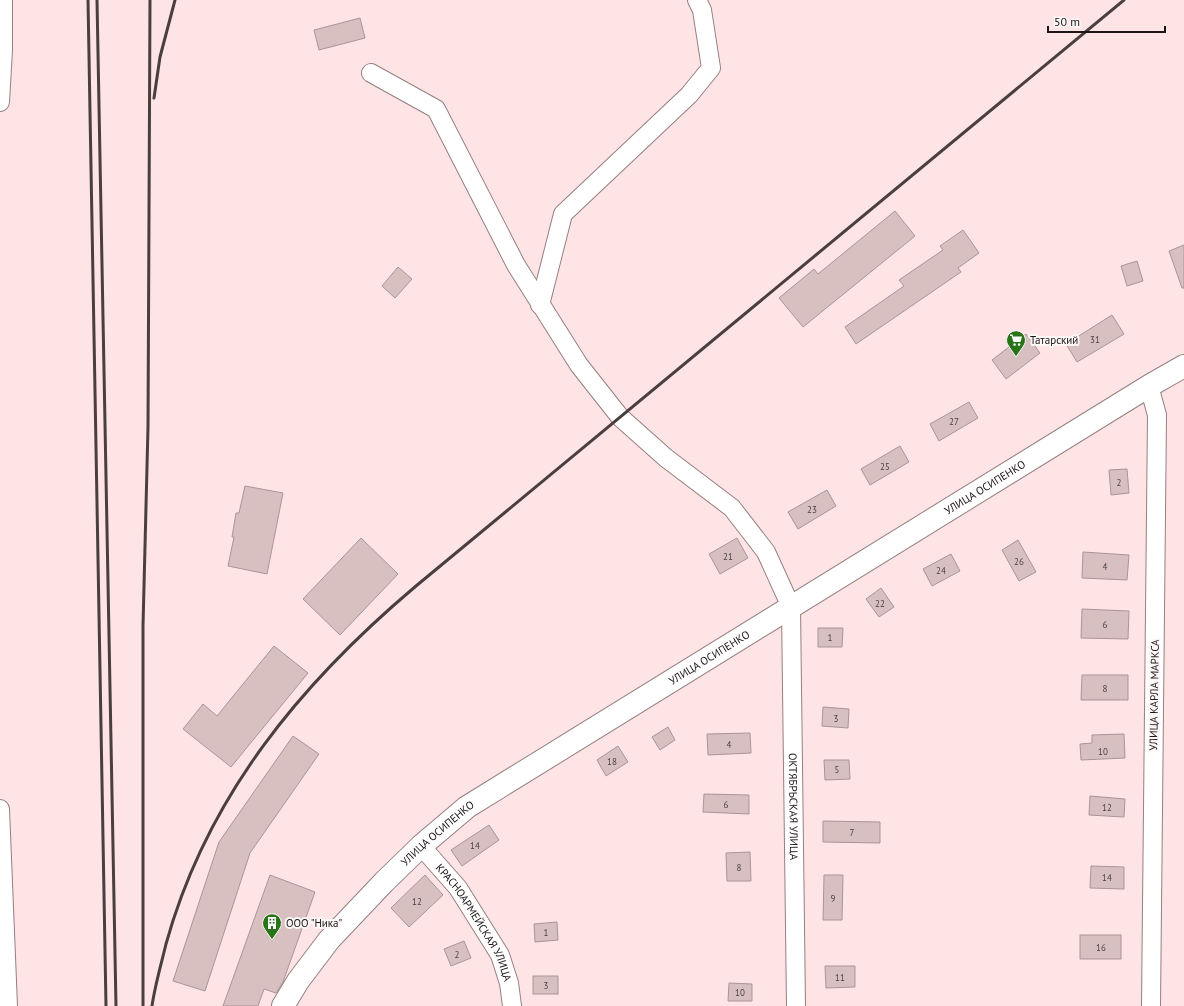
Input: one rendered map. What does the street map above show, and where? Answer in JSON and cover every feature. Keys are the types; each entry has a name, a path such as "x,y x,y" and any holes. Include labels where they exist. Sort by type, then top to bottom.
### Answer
{"street":[{"path":"0,102 3,50 3,0"},
{"path":"540,305 563,214 690,95 711,68 702,10 697,0"},
{"path":"371,73 436,109 516,265 579,365 620,416 666,458 732,508 766,552 791,607"},
{"name":"УЛИЦА ОСИПЕНКО","path":"283,1006 298,981 328,940 421,846 466,806 1149,386 1184,366"},
{"name":"УЛИЦА КАРЛА МАРКСА","path":"1149,386 1157,415 1151,1006"},
{"name":"ОКТЯБРЬСКАЯ УЛИЦА","path":"791,607 796,1006"},
{"path":"0,809 8,1006"},
{"name":"КРАСНОАРМЕЙСКАЯ УЛИЦА","path":"421,846 458,888 500,956 509,983 512,1006"}],"building":[{"path":"360,18 365,38 319,50 314,30"},
{"path":"895,211 915,236 803,327 779,298 814,269 818,274"},
{"path":"963,230 979,253 958,268 961,272 856,344 845,327 904,286 899,280 943,250 940,246"},
{"path":"1184,245 1184,288 1182,288 1169,251"},
{"path":"1137,261 1143,281 1127,286 1121,266"},
{"path":"398,267 412,279 395,298 382,286"},
{"path":"1112,315 1124,334 1077,362 1066,344"},
{"name":"Татарский","path":"1026,334 1040,353 1006,379 992,360"},
{"path":"969,402 978,418 939,441 930,424"},
{"path":"900,446 909,462 870,485 861,469"},
{"path":"1127,469 1129,493 1111,495 1109,470"},
{"path":"245,486 283,493 267,574 228,566 234,537 232,537 236,513 239,513"},
{"path":"827,490 836,506 798,529 788,512"},
{"path":"361,538 398,574 340,635 303,599"},
{"path":"737,538 748,558 720,574 709,554"},
{"path":"1018,540 1036,572 1019,581 1002,550"},
{"path":"1083,552 1129,555 1127,580 1082,578"},
{"path":"951,554 960,571 932,586 923,569"},
{"path":"881,588 894,607 879,617 866,599"},
{"path":"1082,609 1129,611 1128,639 1081,638"},
{"path":"818,628 843,628 842,647 818,647"},
{"path":"274,646 308,673 231,767 183,729 203,704 217,716"},
{"path":"1082,675 1128,675 1128,700 1081,700"},
{"path":"823,707 849,709 848,728 822,726"},
{"path":"668,727 675,740 660,750 652,737"},
{"path":"750,733 751,753 708,755 707,734"},
{"path":"1124,734 1125,758 1081,760 1080,744 1092,743 1092,735"},
{"path":"293,736 319,754 250,853 205,991 173,981 219,842"},
{"path":"618,746 628,762 606,776 597,760"},
{"path":"824,760 849,760 850,779 825,780"},
{"path":"704,794 749,795 749,814 703,812"},
{"path":"1090,796 1125,799 1124,817 1089,815"},
{"path":"823,821 880,822 880,843 823,842"},
{"path":"489,825 499,840 462,866 451,850"},
{"path":"750,852 751,881 727,881 726,853"},
{"path":"1091,866 1124,867 1124,889 1090,888"},
{"name":"ООО \"Ника\"","path":"270,875 315,892 283,982 276,993 264,989 258,1006 223,1006"},
{"path":"425,875 443,895 409,927 391,908"},
{"path":"824,875 843,875 842,920 823,920"},
{"path":"557,922 558,940 535,942 534,924"},
{"path":"1080,935 1121,935 1121,959 1080,959"},
{"path":"464,941 471,958 451,966 444,949"},
{"path":"825,966 855,966 855,987 826,988"},
{"path":"533,976 558,976 558,994 533,994"},
{"path":"729,983 752,984 752,1001 728,1001"}],"railway":[{"path":"88,0 106,1006"},
{"path":"97,0 116,1006"},
{"path":"143,1006 143,626 148,427 150,0"},
{"path":"154,98 160,57 175,0"},
{"path":"152,1006 166,944 184,890 206,839 233,791 263,746 297,703 334,662 374,623 416,586 1124,0"}],"place":[{"name":"Татарский","path":"1016,357"},
{"name":"ООО \"Ника\"","path":"272,940"}]}
